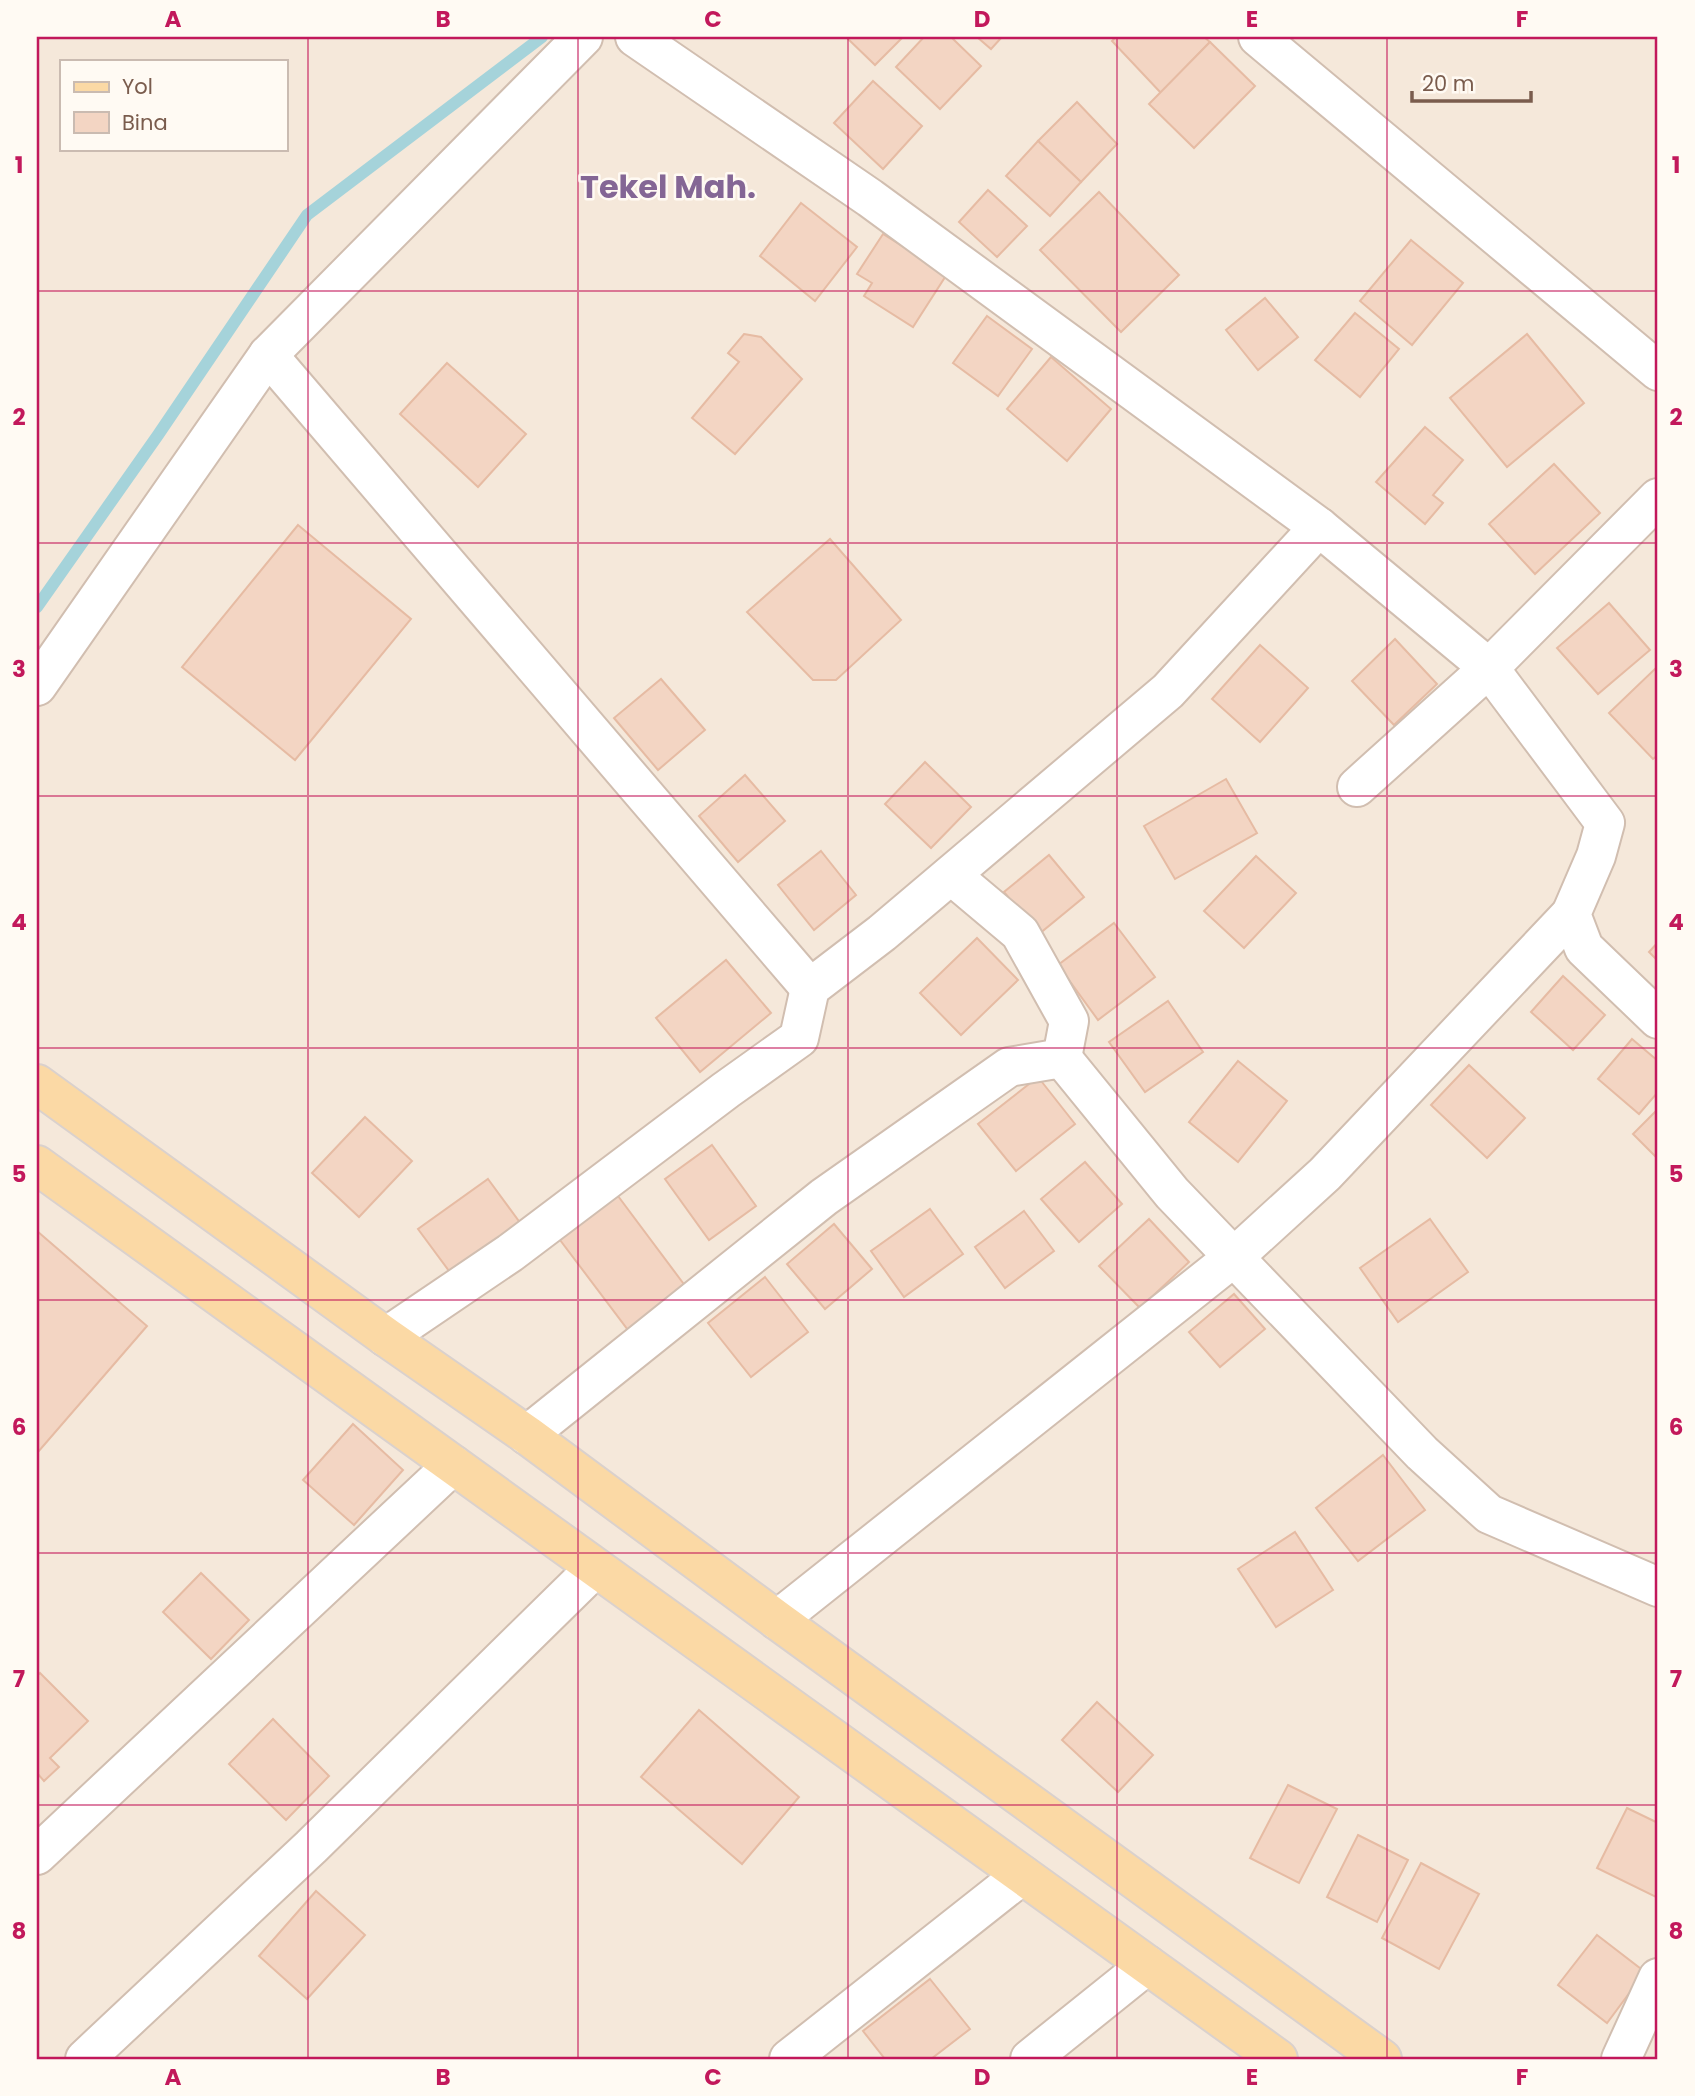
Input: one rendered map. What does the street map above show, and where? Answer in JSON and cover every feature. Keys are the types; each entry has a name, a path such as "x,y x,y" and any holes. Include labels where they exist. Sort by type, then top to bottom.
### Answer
{"main road":[{"path":"37,1084 386,1337 527,1435 1382,2059"},
{"path":"37,1165 1147,1965 1266,2056"}],"street":[{"path":"37,685 268,355 583,37"},
{"path":"635,37 870,198 1319,527 1489,668 1605,823 1596,856 1571,914 1325,1174 1234,1257 777,1620"},
{"path":"1258,37 1658,371"},
{"path":"268,355 810,988"},
{"path":"1357,787 1489,668 1658,498"},
{"path":"386,1337 510,1253 799,1038 810,988 881,933 1168,691 1319,527"},
{"path":"951,874 1020,933 1069,1021 1062,1058 1172,1194 1422,1453 1489,1514 1658,1587"},
{"path":"1571,914 1584,948 1658,1019"},
{"path":"527,1435 824,1196 1009,1067 1062,1058"},
{"path":"37,1855 453,1465"},
{"path":"85,2059 311,1847 595,1568"},
{"path":"789,2059 1022,1875"},
{"path":"1030,2059 1147,1965"},
{"path":"1621,2059 1658,1978"}],"shaded area":[{"path":"37,37 1658,37 1658,2059 37,2059"}],"building":[{"path":"846,37 903,37 875,65"},
{"path":"924,37 951,37 981,66 940,109 896,67"},
{"path":"977,37 1002,37 991,49"},
{"path":"1116,37 1204,37 1210,42 1161,93 1112,41"},
{"path":"1210,42 1255,86 1194,148 1149,104"},
{"path":"873,81 922,126 883,169 834,123"},
{"path":"1077,102 1117,144 1081,182 1038,141"},
{"path":"1038,141 1081,182 1050,216 1006,176"},
{"path":"988,190 1027,226 997,257 959,222"},
{"path":"1099,192 1179,275 1121,332 1040,250"},
{"path":"801,203 857,247 815,301 760,256"},
{"path":"883,234 947,274 913,327 864,296 872,283 857,274"},
{"path":"1411,240 1463,283 1412,345 1360,301"},
{"path":"1265,298 1298,337 1258,370 1226,330"},
{"path":"1355,313 1399,349 1360,397 1315,360"},
{"path":"987,316 1032,349 998,396 953,363"},
{"path":"744,334 761,337 802,379 735,454 692,418 739,362 728,353"},
{"path":"1527,334 1584,403 1507,467 1450,398"},
{"path":"1051,357 1111,409 1067,461 1007,409"},
{"path":"447,363 526,434 478,487 400,414"},
{"path":"1425,427 1463,460 1433,495 1443,503 1425,524 1376,482"},
{"path":"1554,464 1600,513 1535,574 1489,524"},
{"path":"298,525 411,619 295,760 182,667"},
{"path":"830,539 901,620 836,680 813,680 747,612"},
{"path":"1609,603 1650,650 1598,694 1557,648"},
{"path":"1395,639 1437,684 1394,725 1352,681"},
{"path":"1260,645 1308,688 1260,742 1212,699"},
{"path":"1658,666 1658,755 1653,759 1609,713"},
{"path":"661,679 705,730 658,770 614,718"},
{"path":"925,762 971,807 931,848 885,804"},
{"path":"745,775 785,821 738,862 699,816"},
{"path":"1226,779 1257,833 1175,879 1144,826"},
{"path":"821,851 856,895 814,930 778,885"},
{"path":"1049,855 1084,897 1039,934 1004,892"},
{"path":"1256,856 1296,893 1244,948 1204,911"},
{"path":"1114,923 1155,977 1098,1020 1058,965"},
{"path":"977,938 1018,980 961,1035 920,993"},
{"path":"1658,942 1658,961 1649,952"},
{"path":"726,960 771,1013 700,1072 656,1018"},
{"path":"1563,976 1605,1015 1573,1050 1531,1012"},
{"path":"1168,1001 1203,1052 1145,1092 1109,1042"},
{"path":"1632,1039 1658,1061 1658,1092 1639,1114 1598,1079"},
{"path":"1238,1061 1287,1101 1238,1162 1189,1122"},
{"path":"1469,1065 1525,1118 1487,1158 1431,1105"},
{"path":"1038,1077 1075,1124 1016,1171 978,1124"},
{"path":"1658,1109 1658,1159 1633,1134"},
{"path":"365,1117 412,1161 359,1217 312,1173"},
{"path":"712,1145 756,1206 709,1240 665,1179"},
{"path":"1085,1162 1122,1204 1079,1242 1041,1199"},
{"path":"488,1179 521,1224 452,1275 418,1229"},
{"path":"615,1192 686,1287 628,1330 557,1236"},
{"path":"930,1209 963,1254 904,1297 871,1251"},
{"path":"1024,1211 1054,1251 1005,1288 975,1247"},
{"path":"1149,1219 1189,1262 1140,1308 1099,1266"},
{"path":"1430,1219 1468,1272 1398,1322 1360,1268"},
{"path":"834,1224 872,1269 825,1309 787,1264"},
{"path":"37,1231 147,1326 38,1452 37,1451"},
{"path":"765,1277 808,1332 751,1377 708,1323"},
{"path":"1234,1294 1265,1329 1220,1367 1189,1332"},
{"path":"353,1424 403,1470 354,1525 303,1480"},
{"path":"1383,1455 1425,1510 1358,1561 1316,1508"},
{"path":"1295,1532 1333,1590 1276,1627 1238,1569"},
{"path":"201,1573 249,1620 211,1659 163,1612"},
{"path":"40,1673 88,1721 50,1758 59,1767 44,1781 37,1773 37,1676"},
{"path":"1097,1702 1153,1755 1118,1792 1062,1740"},
{"path":"699,1710 799,1797 742,1864 641,1777"},
{"path":"273,1719 329,1776 286,1820 229,1764"},
{"path":"1288,1785 1337,1809 1299,1883 1250,1858"},
{"path":"1627,1808 1658,1823 1658,1898 1597,1868"},
{"path":"1358,1835 1408,1860 1377,1922 1327,1897"},
{"path":"1421,1863 1479,1894 1439,1969 1382,1938"},
{"path":"316,1891 365,1935 307,1999 259,1956"},
{"path":"1597,1935 1645,1972 1607,2023 1558,1985"},
{"path":"930,1979 970,2029 931,2059 885,2059 863,2031"}],"waterway":[{"path":"37,607 307,215 542,37"}],"district":[{"name":"Tekel Mah.","path":"668,186"}]}
